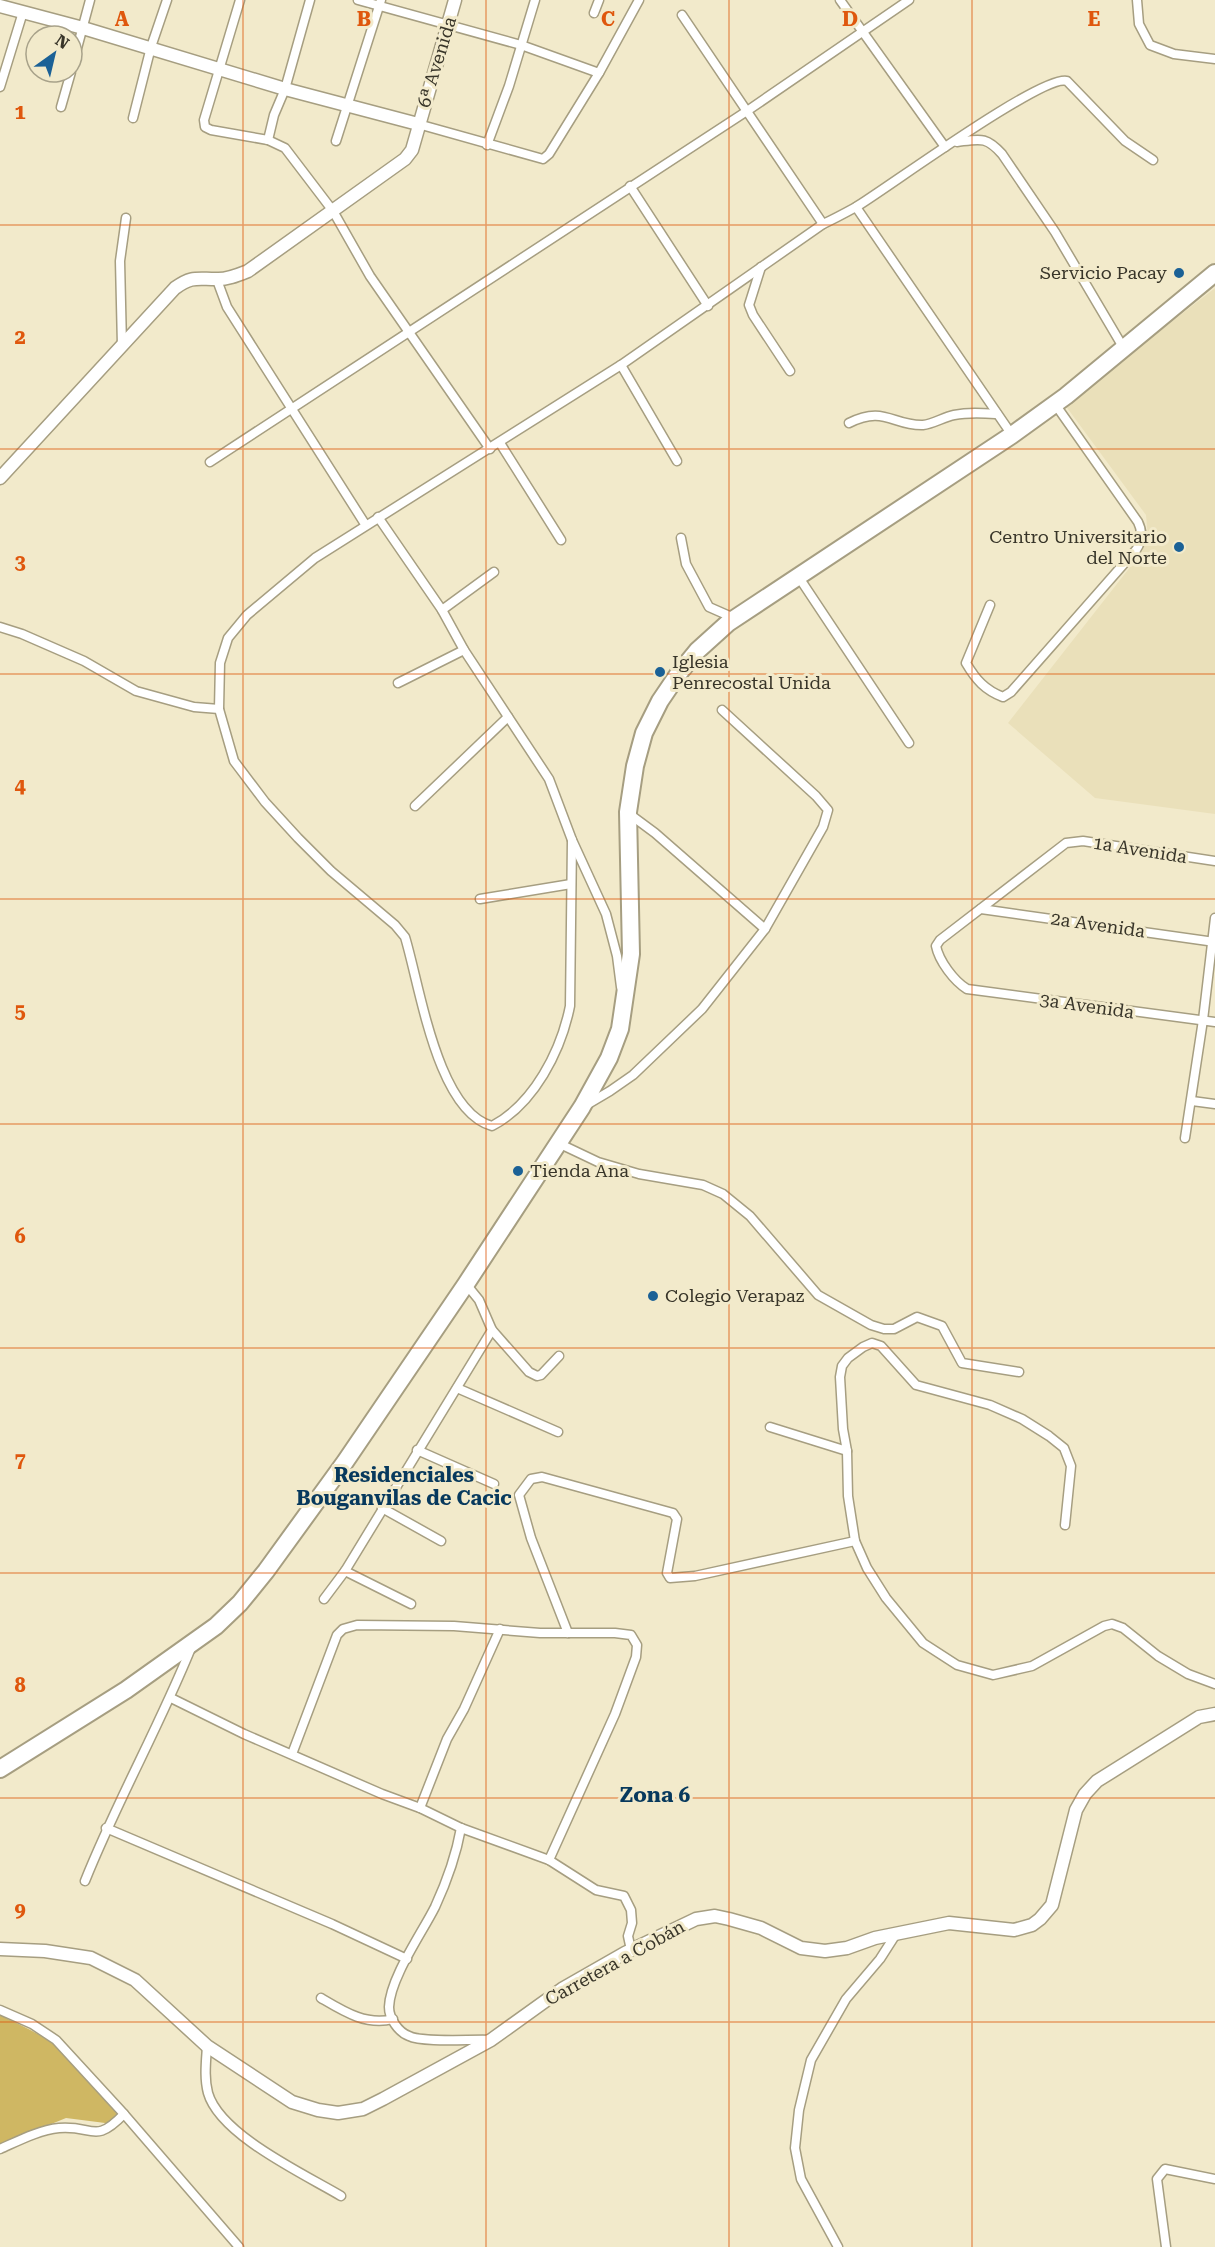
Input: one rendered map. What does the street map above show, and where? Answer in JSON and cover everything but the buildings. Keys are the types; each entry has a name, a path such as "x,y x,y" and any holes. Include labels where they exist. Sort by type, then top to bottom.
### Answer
{"highway":[{"path":"0,1768 126,1690 192,1645 240,1603 333,1479 466,1284 582,1107 609,1058 620,1029 631,954 628,812 635,766 644,733 660,701 697,651 734,619 1012,435 1055,404 1215,273"}],"street":[{"path":"84,24 90,0"},
{"path":"133,118 151,48 167,0"},
{"path":"240,0 204,120 205,127 268,140 285,148 333,211 370,276 490,449"},
{"path":"268,140 310,0"},
{"path":"358,0 380,3 521,45 599,74"},
{"name":"6ª Avenida","path":"0,478 186,280 199,277 217,280 248,271 405,159 412,150 455,0"},
{"path":"487,144 509,87 535,0"},
{"path":"594,13 599,0"},
{"path":"84,28 285,89 543,159 549,154 599,74 639,0"},
{"path":"840,0 949,145"},
{"path":"210,462 747,111 909,0"},
{"path":"1137,0 1139,24 1150,45 1174,54 1215,59"},
{"path":"336,141 380,3"},
{"path":"0,6 68,24"},
{"path":"0,87 23,12"},
{"path":"682,15 823,224"},
{"path":"572,840 570,1006 566,1028 542,1076 518,1109 492,1126 480,1123 465,1109 432,1042 405,937 395,925 331,871 265,802 234,761 219,709 220,663 228,638 247,615 315,558 621,365 823,224 856,207 1031,93 1062,79 1067,81 1125,141 1153,160"},
{"path":"61,107 68,84"},
{"path":"949,145 984,139 1002,154 1055,232 1123,347"},
{"path":"630,186 708,306"},
{"path":"856,207 1012,435"},
{"path":"122,346 120,261 126,218"},
{"path":"761,267 749,305 753,315 790,371"},
{"path":"217,280 227,307 365,525"},
{"path":"621,365 677,461"},
{"path":"990,605 966,663 977,681 992,693 1003,697 1011,692 1136,550 1141,540 1138,522 1055,404"},
{"path":"849,423 872,416 889,416 912,424 925,425 952,415 973,412 997,414"},
{"path":"500,443 561,540"},
{"path":"378,517 442,610 464,650 549,779 572,840 606,914 617,956 622,1004"},
{"path":"681,538 686,564 709,607 734,619"},
{"path":"442,610 494,572"},
{"path":"798,576 909,743"},
{"path":"0,627 84,661 136,691 194,707 219,709"},
{"path":"398,683 464,650"},
{"path":"582,1107 610,1092 633,1075 702,1009 765,929 823,827 828,810 816,796 722,710"},
{"path":"414,806 508,717"},
{"path":"628,812 765,929"},
{"name":"1a Avenida","path":"981,909 1066,843 1083,841 1215,861"},
{"path":"480,899 571,884"},
{"name":"2a Avenida","path":"981,909 1213,942"},
{"name":"3a Avenida","path":"981,909 940,940 936,946 938,954 960,985 967,989 1215,1022"},
{"path":"1185,1138 1192,1101 1215,918"},
{"path":"1192,1101 1215,1104"},
{"path":"558,1143 598,1162 639,1174 703,1185 723,1194 750,1216 767,1239 818,1295 871,1325 884,1329 894,1329 917,1317 942,1326 962,1364 1018,1372"},
{"path":"466,1284 479,1300 492,1330 530,1372 537,1376 541,1375 559,1356"},
{"path":"324,1599 345,1571 492,1330"},
{"path":"1065,1525 1071,1466 1064,1448 1022,1419 979,1402 916,1384 881,1346 872,1343 856,1351 842,1366 840,1377 843,1430 847,1451 848,1496 855,1541 867,1568 893,1607 923,1643 957,1665 993,1675 1032,1666 1104,1626 1112,1624 1123,1629 1158,1656 1188,1674 1215,1684"},
{"path":"457,1388 558,1432"},
{"path":"770,1427 847,1451"},
{"path":"417,1450 494,1484"},
{"path":"568,1633 531,1538 519,1495 531,1479 542,1477 674,1513 677,1519 667,1573 670,1578 695,1576 855,1541"},
{"path":"382,1508 441,1541"},
{"path":"345,1571 411,1604"},
{"path":"292,1754 337,1635 343,1629 357,1625 445,1626 631,1635 637,1645 636,1657 615,1714 549,1860"},
{"path":"420,1808 447,1739 464,1709 500,1629"},
{"path":"85,1881 106,1828 171,1698 192,1645"},
{"path":"171,1698 244,1734 382,1794 420,1808 461,1828 549,1860 596,1890 624,1896 631,1910 632,1923 628,1936 631,1950"},
{"name":"Carretera a Cobán","path":"0,1949 45,1951 91,1958 135,1980 207,2046 292,2102 338,2113 363,2109 491,2040 562,1989 631,1950 696,1919 715,1916 761,1928 801,1948 825,1951 847,1948 896,1933 949,1923 1014,1930 1032,1925 1052,1905 1076,1810 1096,1781 1199,1717 1215,1714"},
{"path":"106,1828 370,1940 407,1959"},
{"path":"461,1828 457,1854 435,1906 393,1989 389,2009 395,2025 407,2036 419,2039 491,2040"},
{"path":"838,2247 801,2179 795,2148 799,2110 811,2060 846,1999 880,1959 896,1933"},
{"path":"321,1998 344,2012 369,2022 393,2019"},
{"path":"0,2010 32,2024 56,2040 124,2114 239,2247"},
{"path":"207,2046 206,2082 209,2096 221,2117 246,2139 341,2196"},
{"path":"0,2149 58,2128 98,2132 108,2130 124,2114"},
{"path":"1166,2247 1157,2179 1160,2173 1165,2169 1173,2169 1215,2179"}],"shaded area":[{"name":"Centro Universitario del Norte","path":"1215,288 1215,814 1095,798 1008,723 1138,557 1148,537 1146,515 1065,405"},
{"path":"0,2015 47,2040 71,2060 119,2116 113,2124 66,2118 0,2145"}],"place":[{"name":"Servicio Pacay","path":"1179,273"},
{"name":"Centro Universitario del Norte","path":"1179,547"},
{"name":"Iglesia Penrecostal Unida","path":"660,672"},
{"name":"Tienda Ana","path":"518,1171"},
{"name":"Colegio Verapaz","path":"653,1296"}],"district":[{"name":"Residenciales Bouganvilas de Cacic","path":"404,1486"},
{"name":"Zona 6","path":"655,1795"}]}
